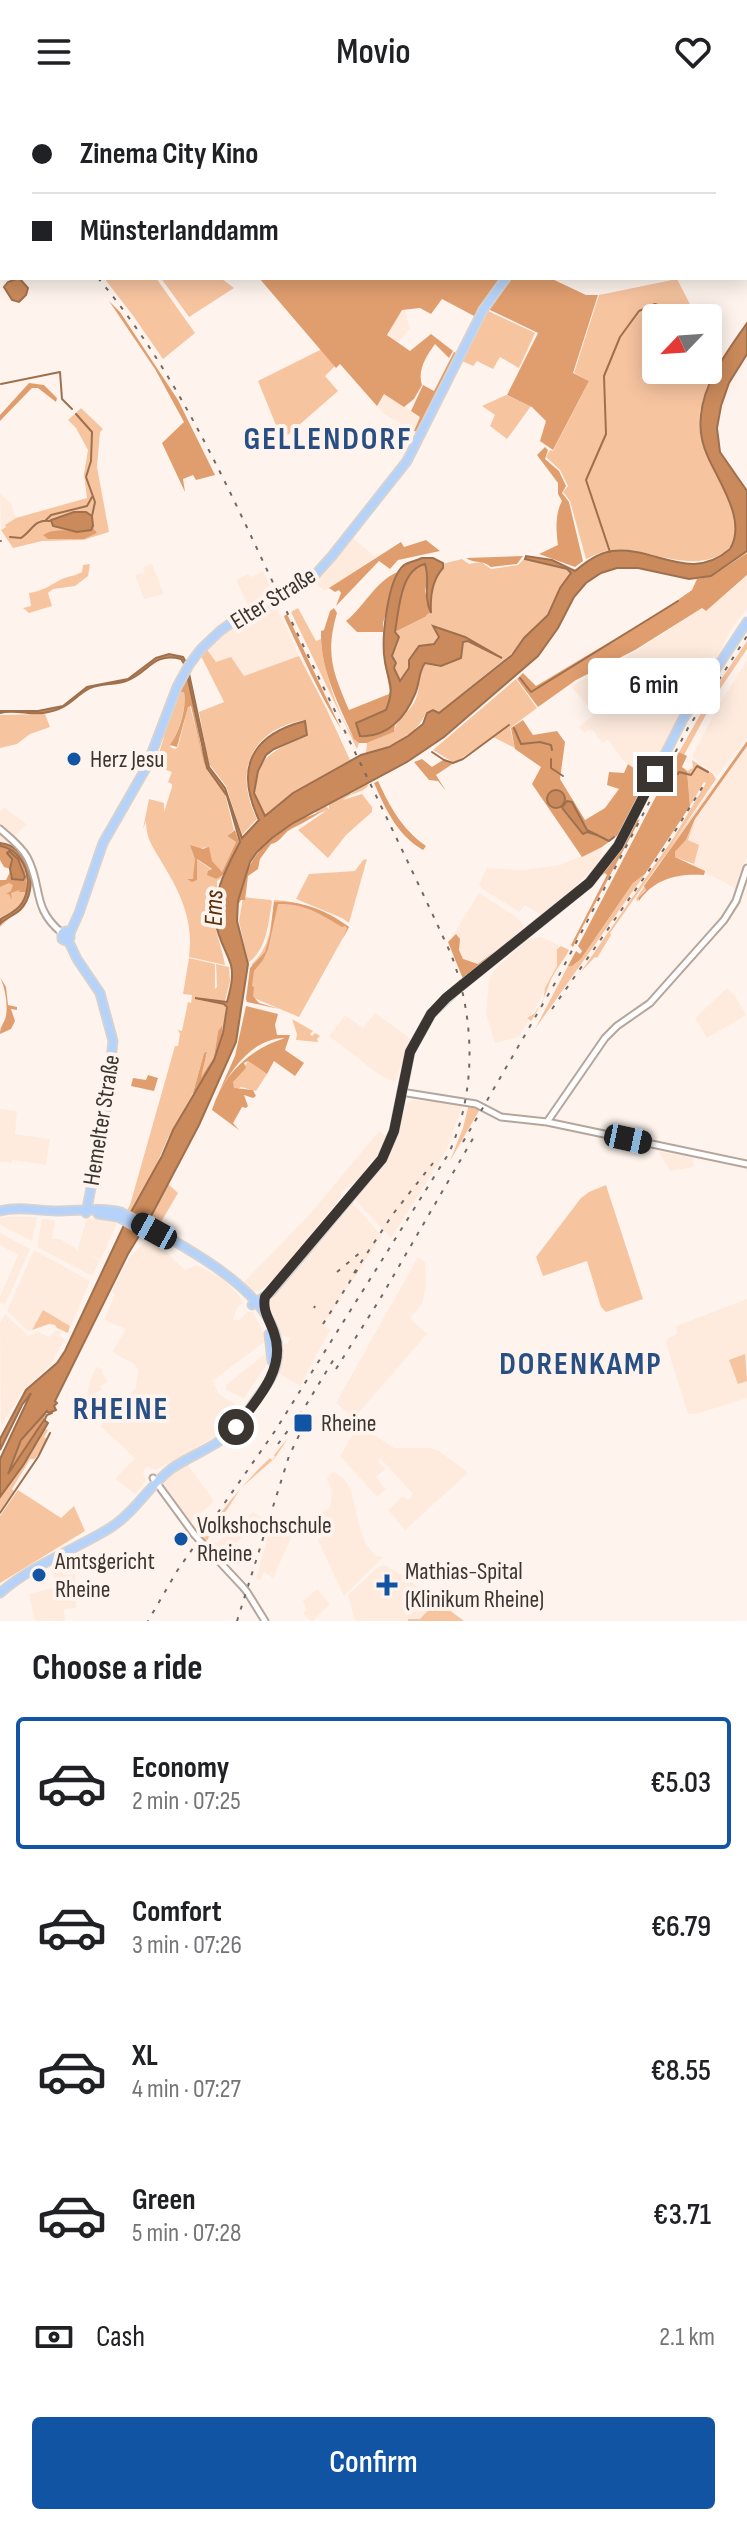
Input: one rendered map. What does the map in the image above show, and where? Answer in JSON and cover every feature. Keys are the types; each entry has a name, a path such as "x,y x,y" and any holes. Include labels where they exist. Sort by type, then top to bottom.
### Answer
{"main road":[{"name":"Elter Straße","path":"67,935 79,913 103,843 146,768 188,667 202,648 238,618 303,584 334,554 404,466 479,317 504,280"},
{"path":"253,1302 265,1297 275,1286 382,1159 394,1131 413,1044 438,1006 589,883 606,864 683,719 747,622"},
{"name":"Hemelter Straße","path":"67,935 77,959 102,998 113,1041 105,1118 86,1212"},
{"path":"92,1186 96,1203 240,1283 267,1319"},
{"path":"0,1212 10,1209 119,1214"},
{"path":"0,1212 110,1210"},
{"path":"0,1591 112,1526 154,1480 227,1432 268,1372 273,1359 270,1336 253,1302 233,1283 154,1234"},
{"path":"253,1302 275,1286"},
{"path":"154,1480 224,1438 259,1396 277,1362 277,1341 267,1319 265,1297"}],"street":[{"path":"0,829 25,853 33,871 39,902 48,919 67,935"},
{"path":"547,1122 605,1038 650,1003 719,927 736,901 747,868"},
{"path":"401,1092 476,1104 497,1116 547,1122 747,1164"},
{"path":"154,1480 194,1534 252,1598 265,1621"}],"shaded area":[{"path":"21,280 28,288 19,302 12,300 4,287 8,282"},
{"path":"106,280 157,280 195,333 163,359"},
{"path":"162,280 224,280 234,288 189,317"},
{"path":"261,280 554,280 586,295 598,295 573,373 589,381 553,450 540,441 546,421 532,407 507,395 538,333 488,309 476,317 442,299 431,314 420,308 402,310 387,335 410,351 431,334 453,351 449,358 435,344 424,363 422,385 414,399 404,407 384,394 377,406 340,364 336,368"},
{"path":"678,280 690,304 642,304 642,384 709,384 701,406 700,433 710,461 737,509 740,528 733,544 720,555 707,560 677,560 615,550 586,559 570,501 563,492 568,486 560,470 546,457 550,450 553,451 589,381 574,373 599,295"},
{"path":"109,301 120,312 178,400 215,475 196,480 193,475 183,479 185,492 162,443 184,422 155,369"},
{"path":"405,309 410,329 398,342 388,335 398,314"},
{"path":"488,311 535,333 519,368 500,357 493,369 477,361 473,366 462,361"},
{"path":"747,323 747,354 729,383 717,428 720,452 747,491 747,551 711,576 689,579 638,568 617,568 601,573 586,583 574,597 558,628 538,656 444,737 407,762 293,823 272,838 250,862 238,901 237,921 248,964 236,1042 199,1125 128,1254 55,1401 56,1410 47,1411 21,1440 8,1474 44,1420 48,1423 0,1497 0,1459 31,1393 0,1450 0,1439 26,1390 57,1363 65,1351 125,1223 173,1130 214,1060 227,1007 195,998 227,1002 232,970 217,929 215,913 221,882 240,842 227,796 207,768 185,665 181,659 163,658 134,677 122,682 90,688 64,706 51,711 0,713 0,711 38,711 63,706 87,687 128,679 156,658 169,654 183,657 187,664 209,767 225,788 242,838 259,820 248,785 252,757 271,735 305,721 307,735 274,749 266,755 258,771 254,793 265,816 293,793 361,755 389,747 408,736 423,724 427,713 433,710 439,713 512,655 524,638 548,615 560,588 571,573 567,569 525,559 526,556 552,560 575,571 597,556 612,551 628,551 686,564 715,559 730,549 734,538 734,515 704,447 700,421 710,384 722,384 722,360"},
{"path":"324,348 337,364 325,376 338,391 282,440 258,381"},
{"path":"454,352 459,354 419,432 414,431 420,417 411,411 423,385 434,391"},
{"path":"29,383 44,385 57,398 56,402 38,388 32,388 0,421 0,415"},
{"path":"384,394 421,416 414,431 384,414 377,406"},
{"path":"506,395 531,406 507,439 490,426 495,415 482,406"},
{"path":"81,408 103,429 100,432 97,467 109,532 83,540 42,541 13,548 1,530 5,525 16,518 87,498 84,474 88,450 68,420"},
{"path":"545,447 548,450 545,459 559,471 566,486 562,493 569,502 583,561 575,567 539,554 558,545 557,517 562,501 558,483 537,455"},
{"path":"0,494 11,503 16,518 1,530"},
{"path":"74,512 86,512 92,516 91,530 77,532 53,526 51,520"},
{"path":"93,528 97,533 84,539 48,539 43,535 55,531"},
{"path":"351,537 376,557 325,591 312,581"},
{"path":"426,540 440,551 398,560 390,569 379,561 336,606 341,593 329,588 401,542 404,547"},
{"path":"747,553 747,575 706,611 702,608 635,650 576,680 538,707 517,679 523,673 536,686 665,609 692,590 697,579 712,576"},
{"path":"523,556 517,564 491,567 466,558"},
{"path":"422,558 433,558 443,563 443,568 432,589 431,613 425,564 410,574 406,582 395,632 399,637 392,656 400,681 419,646 434,644 439,637 433,626 465,637 502,658 468,641 463,642 461,658 441,666 425,663 417,690 395,724 379,733 360,736 356,723 386,710 390,696 384,640 393,583 404,565"},
{"path":"462,559 469,564 481,562 491,569 518,565 524,559 571,573 559,588 548,614 511,654 439,712 426,712 416,728 402,740 366,753 367,743 394,732 397,723 412,705 425,663 441,666 461,658 463,642 434,626 438,637 434,643 419,646 400,680 395,668 397,663 392,656 397,644 395,632 430,612 430,593 438,565"},
{"path":"90,564 88,576 75,586 53,589 48,593 52,606 29,613 23,608 31,606 29,593 82,572 83,565"},
{"path":"152,564 164,594 144,599 135,575 145,575 143,567"},
{"path":"421,564 425,564 428,576 425,591 430,612 395,632 405,585"},
{"path":"263,571 275,597 250,609 236,580"},
{"path":"398,572 383,623 384,641 383,632 357,632 346,621 383,581"},
{"path":"747,576 747,609 731,629 711,670 679,717 653,767 639,772 624,761 608,740 602,743 594,731 584,733 579,727 594,714 571,686 637,651 702,608 706,611"},
{"path":"276,605 299,656 244,676 231,658 216,662 206,648 233,625"},
{"path":"298,608 316,641 321,639 333,694 345,723 359,743 357,749 291,612"},
{"path":"334,608 337,613 333,627 332,663 349,710 389,694 384,662 393,694 386,710 356,723 360,736 380,734 395,725 394,732 367,743 354,739 324,660 321,631"},
{"path":"287,614 341,729 298,647 284,616"},
{"path":"747,641 747,649 720,689 684,755 679,752 716,687"},
{"path":"206,648 216,662 231,657 244,676 299,656 350,760 293,793 265,815 255,792 259,770 271,754 308,735 305,720 271,733 252,755 247,769 250,801 257,819 242,835 226,786 209,764 199,712 224,702 201,656"},
{"path":"747,660 747,738 717,776 693,758 693,754"},
{"path":"187,674 201,747 211,775 204,763 191,706 188,707 177,747 170,745 182,720 184,692 180,692 163,734"},
{"path":"516,679 537,708 510,728 515,748 493,737 454,763 433,750"},
{"path":"180,692 184,692 185,699 183,713 170,747 178,747 190,706 207,770 225,794 234,830 227,836 236,842 222,872 200,857 205,847 195,852 192,850 195,858 212,870 208,871 208,875 216,879 223,877 217,881 217,890 210,890 218,893 214,900 215,920 225,965 189,957 189,931 184,907 150,842 146,821 143,829 149,799 164,803 164,812 172,787 168,782 172,772 155,766 162,736"},
{"path":"45,714 50,727 30,734 17,744 0,748 0,715"},
{"path":"523,720 533,735 557,731 565,742 560,779 585,820 605,808 619,789 607,785 609,772 624,773 628,764 639,772 647,771 651,775 622,832 602,847 582,857 532,784 541,767 515,749 511,728"},
{"path":"747,741 747,746 675,852 675,857 705,871 704,875 667,879 652,887 639,901 638,898 646,890 644,886"},
{"path":"747,746 747,857 737,890 692,868 697,850 688,840 695,819"},
{"path":"679,752 687,756 682,767 687,771 690,806 645,874 633,883 581,959 568,966 576,951 580,954 582,951 578,946"},
{"path":"422,759 432,767 443,760 454,763 436,775 446,791 438,781 429,780 414,762"},
{"path":"692,760 716,779 670,847 719,779 654,872 665,855 610,933 597,958 580,973 674,837 706,783 690,806 687,771 693,768"},
{"path":"378,781 398,817 426,846 423,850 406,837 393,821 374,783"},
{"path":"367,783 365,789 343,800 362,794 372,807 372,812 346,835 328,858 298,830 326,811 316,812 326,806 329,809 329,804"},
{"path":"556,790 565,799 556,808 547,799"},
{"path":"567,801 572,802 587,830 597,835 583,834 562,807"},
{"path":"4,807 26,824 11,841 24,854 0,858 0,812"},
{"path":"324,810 271,844 260,859 258,869 248,876 245,900 238,905 248,868 262,848 292,824"},
{"path":"640,819 573,947 571,945 607,875 605,873 596,880 616,854 634,822"},
{"path":"695,821 688,840 699,845 694,864 675,857 675,852 686,840"},
{"path":"235,830 239,842 225,874 216,879 207,875 212,869 197,859 197,880 192,882 187,879 193,879 195,859 190,845 203,849 209,847 212,861 222,872 236,842 227,836"},
{"path":"0,843 19,852 29,869 31,880 27,900 21,909 0,924 1,919 22,903 28,886 21,860"},
{"path":"0,846 15,852 25,870 26,892 18,891 22,889 11,893 12,900 6,894 13,885 9,883 0,887 0,880 6,880 10,872 10,876 25,877 18,859 11,857 10,869 4,867 0,860"},
{"path":"602,847 597,864 541,915 525,905 519,912 479,885 487,868 523,870 560,865"},
{"path":"9,851 18,859 25,877 23,880 12,879"},
{"path":"367,859 349,923 296,899 309,874 355,871"},
{"path":"645,874 535,1029 568,966 581,959 633,883"},
{"path":"0,880 32,882 25,904 0,927"},
{"path":"479,893 515,916 523,928 464,980 449,942"},
{"path":"243,897 272,902 263,944 248,963 239,921"},
{"path":"274,900 313,908 349,927 299,1017 249,996 252,964 267,942"},
{"path":"274,902 314,908 349,927 343,938 345,926 304,907 278,904 268,949 254,971 252,986 253,996 259,1003 280,1009 247,1002 246,999 250,968 265,952 270,935"},
{"path":"456,934 460,939 459,950 463,959 478,964 495,951 463,979 448,942"},
{"path":"541,937 558,945 558,967 519,1037 495,1043 486,1014 489,980 495,969 528,939"},
{"path":"561,946 569,950 543,999 545,988 557,966 557,949"},
{"path":"189,958 215,964 215,989 216,964 229,967 230,981 225,1001 200,1000 226,1005 224,1027 218,1031 214,1057 199,1077 207,1054 204,1053 193,1093 150,1179 131,1213 126,1212 175,1046 178,1046 178,1030 182,1031 188,1002 191,1003 192,995 183,994"},
{"path":"0,977 6,987 8,1005 17,1007 17,1010 11,1009 15,1021 11,1029 0,1034 7,1006"},
{"path":"727,988 746,1015 707,1038 695,1018"},
{"path":"246,1006 278,1014 275,1025 277,1035 290,1035 285,1050 304,1063 295,1076 274,1061 267,1074 248,1061 244,1063 246,1068 233,1082 234,1088 253,1090 256,1096 244,1095 248,1106 242,1107 233,1123 239,1130 212,1110 235,1056","holes":["285,1038 249,1056 228,1079 254,1048 274,1039"]},
{"path":"375,1013 411,1039 395,1082 381,1076 329,1036 345,1015 363,1028"},
{"path":"292,1019 313,1031 312,1036 315,1033 320,1036 318,1042 296,1040"},
{"path":"222,1026 218,1051 195,1094 204,1053 207,1052 201,1077 214,1057 218,1031"},
{"path":"248,1061 267,1074 256,1091 241,1087 236,1090 233,1082"},
{"path":"148,1075 158,1078 154,1091 131,1086 133,1078 146,1080"},
{"path":"413,1100 463,1104 446,1151 391,1238 354,1199 386,1160 397,1138 406,1104"},
{"path":"469,1104 480,1109 450,1161 463,1128"},
{"path":"0,1109 17,1111 15,1134 50,1139 46,1165 12,1160 11,1163 0,1162"},
{"path":"379,1131 387,1137 377,1159 367,1166 362,1177 342,1191 340,1198 282,1272 259,1291 252,1291 243,1283 309,1215"},
{"path":"658,1151 693,1158 694,1167 670,1171"},
{"path":"168,1184 178,1193 161,1222 187,1245 148,1222"},
{"path":"606,1185 643,1299 606,1312 601,1307 587,1261 543,1276 536,1257 581,1198"},
{"path":"352,1202 382,1236 323,1325 330,1330 300,1386 277,1372 282,1344 288,1343 291,1338 279,1335 268,1304"},
{"path":"37,1217 32,1241 0,1225 0,1218"},
{"path":"87,1218 118,1221 101,1259 88,1255 100,1260 92,1276 37,1247 42,1219 55,1220 52,1239 60,1239 77,1252"},
{"path":"0,1233 30,1249 5,1305 0,1302 0,1297 18,1255 0,1245"},
{"path":"151,1241 185,1270 197,1265 223,1279 243,1303 237,1308 233,1320 240,1320 247,1312 253,1312 267,1340 212,1381 219,1394 239,1407 227,1427 217,1436 156,1470 146,1467 143,1472 146,1480 135,1494 115,1479 135,1458 100,1426 118,1412 137,1406 130,1394 136,1388 138,1370 134,1364 112,1352 126,1329 104,1320 115,1295 112,1291 129,1258 142,1244"},
{"path":"34,1250 90,1281 71,1326 43,1311 32,1330 28,1331 7,1311"},
{"path":"418,1257 425,1262 426,1286 422,1304 410,1318 427,1334 354,1418 336,1403"},
{"path":"747,1299 747,1398 688,1414 666,1342 668,1338 677,1334 676,1326"},
{"path":"43,1310 70,1326 68,1333 49,1324 32,1330"},
{"path":"5,1314 28,1336 39,1332 49,1337 56,1330 65,1339 50,1365 23,1391 1,1426 0,1324"},
{"path":"269,1351 268,1362 244,1398 226,1390 226,1385"},
{"path":"745,1354 747,1381 738,1384 729,1360"},
{"path":"96,1367 102,1369 108,1382 100,1386 102,1390 87,1397 89,1383"},
{"path":"47,1413 11,1473 8,1474 27,1432"},
{"path":"359,1425 394,1448 439,1451 467,1474 405,1530 388,1510 403,1496 408,1500 413,1494 380,1458 379,1464 386,1468 376,1477 386,1489 377,1497 340,1456"},
{"path":"45,1429 48,1430 44,1437 47,1439 35,1459 30,1459 0,1511 0,1497"},
{"path":"288,1438 275,1458 241,1488 270,1458 275,1457"},
{"path":"187,1464 214,1501 191,1522 161,1481"},
{"path":"335,1472 351,1490 365,1542 375,1556 383,1557 344,1596 318,1540 332,1530 322,1515 324,1510 330,1508 332,1491 327,1479"},
{"path":"241,1488 206,1542 202,1538"},
{"path":"18,1490 61,1518 74,1506 85,1531 0,1583 0,1516"},
{"path":"253,1512 264,1519 229,1549 233,1555 225,1561 209,1545 212,1540 217,1543"},
{"path":"273,1518 295,1529 273,1578 264,1572 260,1581 256,1578"},
{"name":"Mathias-Spital (Klinikum Rheine)","path":"385,1565 464,1621 355,1621 348,1595 379,1566"},
{"path":"59,1568 64,1575 75,1574 76,1608 64,1609 65,1621 35,1621 29,1594 56,1587 53,1571"},
{"path":"317,1589 330,1604 310,1621 303,1613 307,1610 303,1601"},
{"path":"437,1601 464,1621 408,1621 420,1619"}],"waterway":[{"path":"610,552 586,480 606,434 604,376 620,337 642,310"},
{"path":"1,384 60,372 62,399 72,409"},
{"path":"76,414 92,432 91,461 86,477 95,502 92,516"},
{"path":"46,520 51,515 87,506 92,497"},
{"path":"10,537 21,538 37,523 50,521"},
{"path":"520,678 531,692 678,601"},
{"path":"432,752 453,763 509,725"},
{"path":"514,728 521,744 540,742 551,745 552,750"},
{"path":"551,759 551,768 563,776"},
{"path":"678,774 691,775 697,766 708,772"},
{"path":"595,834 609,841 614,837"},
{"path":"45,1419 52,1413"},
{"path":"0,1513 38,1457 50,1433"}],"railway":[{"path":"100,280 155,355 202,438 390,825 451,954 465,1003 470,1054 464,1104 449,1153 275,1431 177,1571 148,1621"},
{"path":"463,1142 555,983 688,728 747,636"},
{"path":"552,1009 662,852 705,783"},
{"path":"336,1369 475,1135"},
{"path":"354,1273 393,1214 433,1163"},
{"path":"337,1272 362,1251"},
{"path":"323,1324 361,1264"},
{"path":"278,1444 337,1354"},
{"path":"237,1621 289,1456 306,1421"}],"place":[{"name":"Herz Jesu","path":"74,759"},
{"name":"Rheine","path":"303,1423"},
{"name":"Volkshochschule Rheine","path":"181,1539"},
{"name":"Amtsgericht Rheine","path":"39,1575"},
{"name":"Mathias-Spital (Klinikum Rheine)","path":"387,1585"}],"district":[{"name":"GELLENDORF","path":"328,438"},
{"name":"DORENKAMP","path":"581,1363"},
{"name":"RHEINE","path":"121,1408"}],"route":[{"path":"236,1427 267,1383 277,1362 277,1341 267,1319 265,1297 382,1159 392,1139 408,1059 425,1023 446,998 589,883 618,846 655,774"}],"water label":[{"name":"Ems","path":"213,908"}]}
